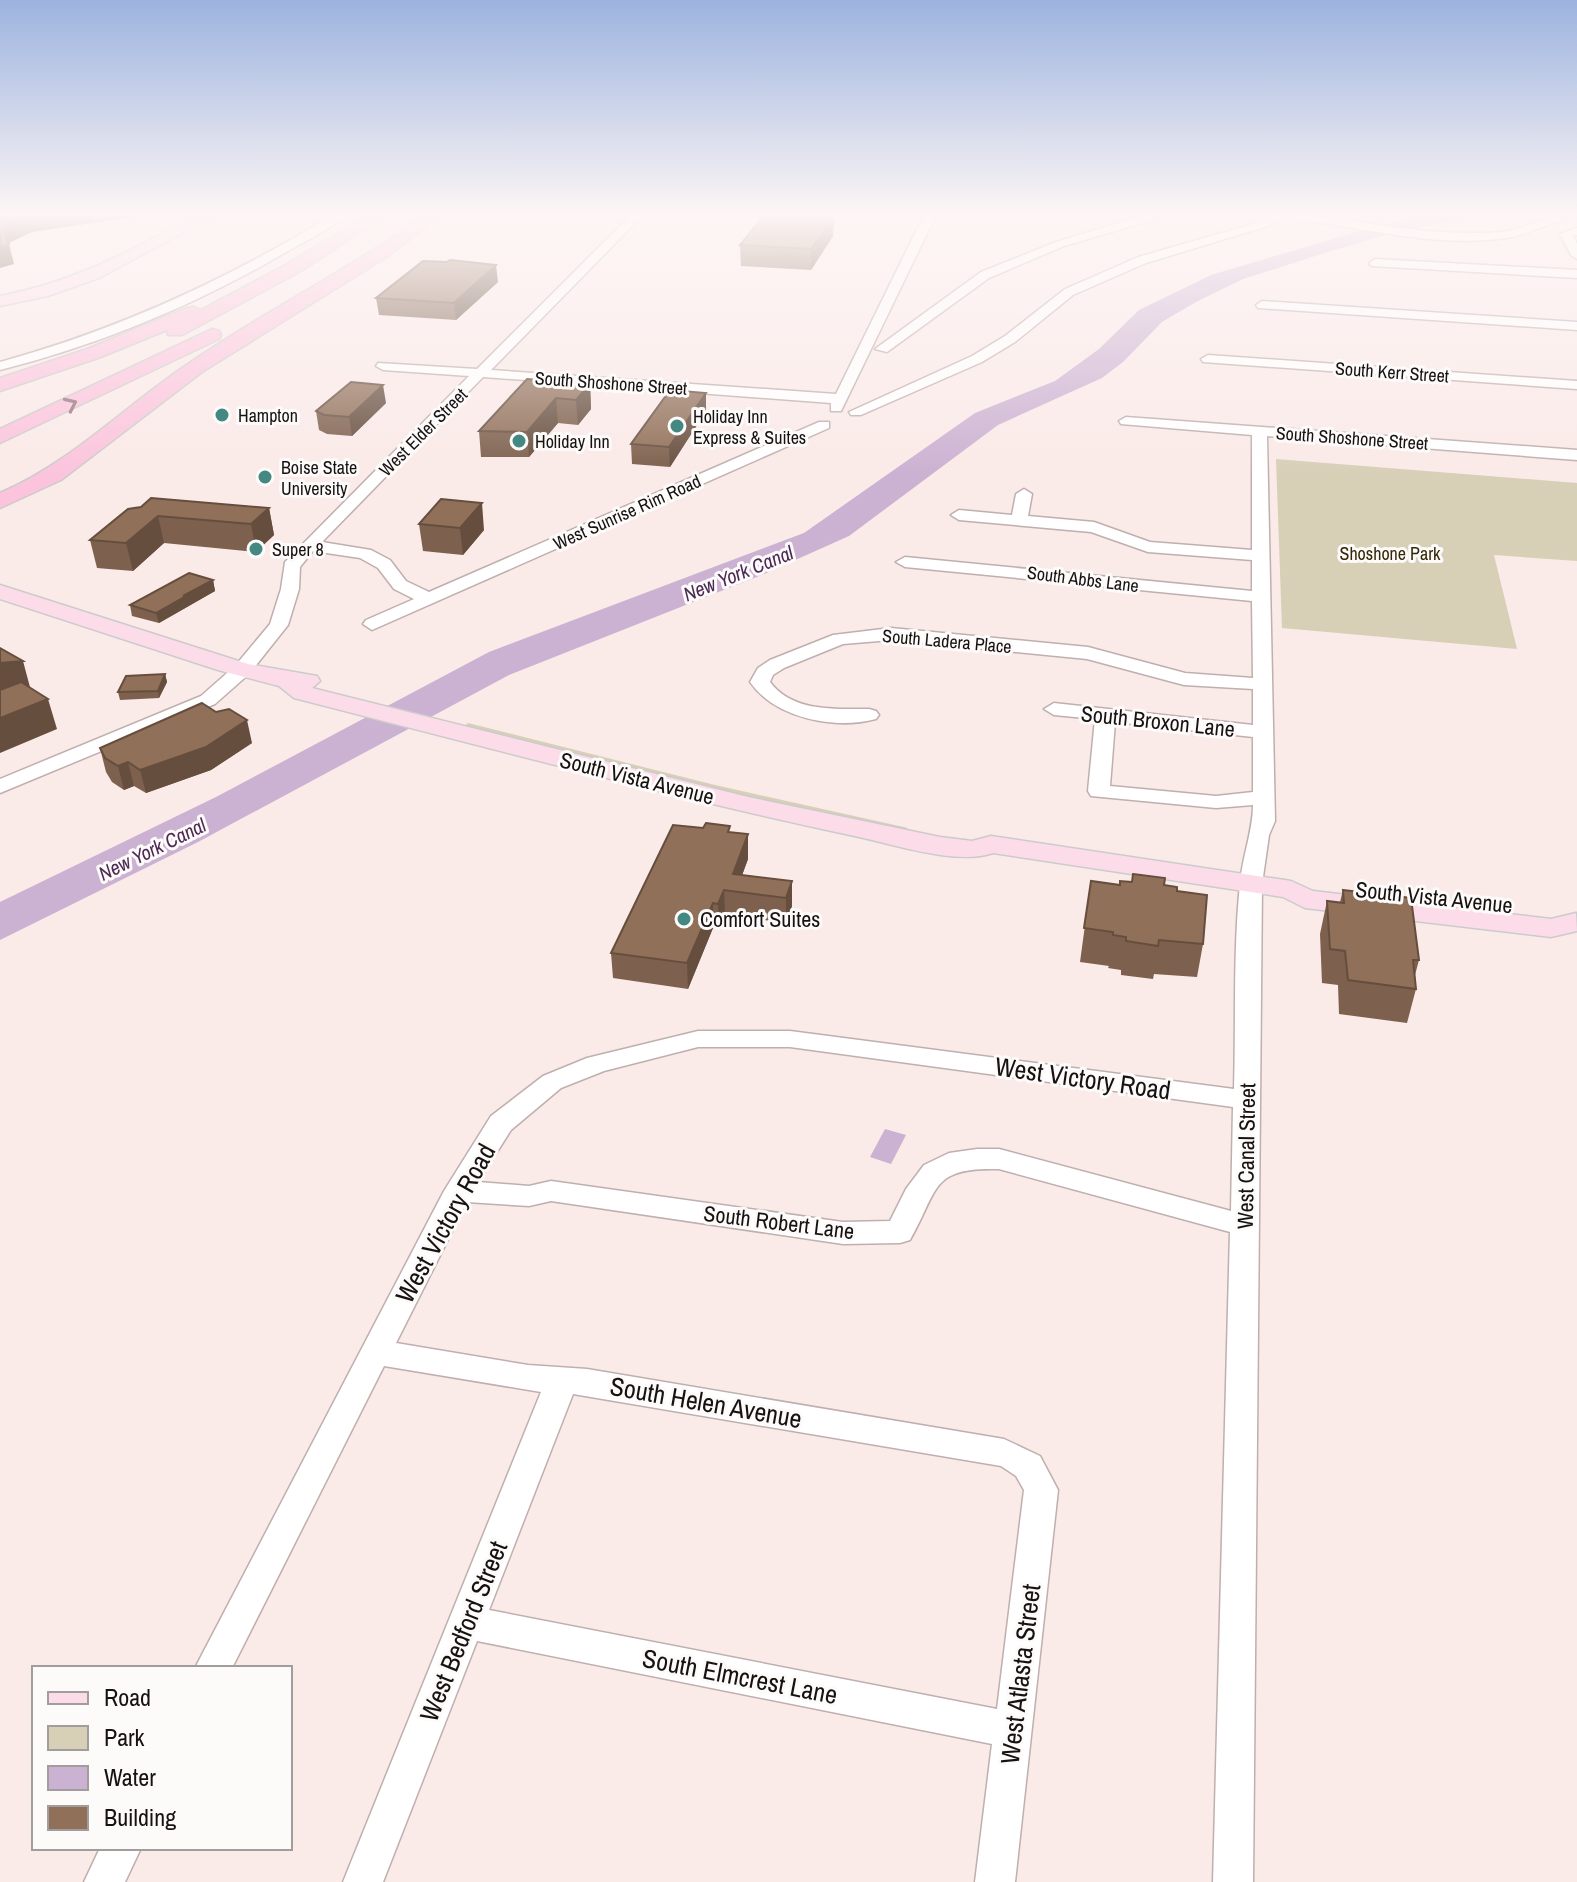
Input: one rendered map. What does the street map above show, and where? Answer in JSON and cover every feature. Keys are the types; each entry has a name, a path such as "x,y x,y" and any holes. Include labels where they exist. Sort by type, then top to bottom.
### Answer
{"highway":[{"path":"0,385 94,353 215,301"},
{"path":"80,377 232,301"},
{"path":"0,437 152,366 276,301"},
{"path":"0,526 74,462 193,369 303,301"},
{"path":"0,501 40,485 74,462"}],"main road":[{"name":"South Vista Avenue","path":"0,592 79,620 288,681 303,693 385,705 748,805 862,830 974,850 991,844 1291,890 1305,899 1506,924 1559,928 1577,922"},
{"name":"South Vista Avenue","path":"0,607 79,620"}],"street":[{"path":"0,366 85,341 180,301"},
{"name":"West Elder Street","path":"242,670 279,625 290,589 291,566 553,301"},
{"name":"South Shoshone Street","path":"383,366 838,403 888,301"},
{"path":"882,349 949,301"},
{"path":"856,412 977,359 1061,301"},
{"path":"1262,305 1577,326"},
{"name":"South Kerr Street","path":"1208,359 1577,385"},
{"name":"South Shoshone Street","path":"1126,421 1577,455"},
{"name":"West Sunrise Rim Road","path":"372,624 824,425"},
{"name":"West Canal Street","path":"1233,1882 1251,884 1258,835 1264,821 1259,431"},
{"path":"1019,520 1024,494"},
{"path":"959,515 1094,527 1148,547 1261,556"},
{"path":"309,545 365,554 384,564 400,585 429,599"},
{"name":"South Abbs Lane","path":"905,562 1261,597"},
{"name":"South Ladera Place","path":"869,715 830,715 784,703 767,694 760,682 765,672 777,664 840,639 891,634 1088,653 1184,679 1263,684"},
{"path":"0,787 208,700 242,670"},
{"name":"South Broxon Lane","path":"1054,709 1263,732"},
{"path":"1105,715 1099,791 1216,802 1245,802 1264,797"},
{"name":"West Victory Road","path":"214,1666 458,1191 501,1123 552,1082 596,1064 698,1039 790,1039 1247,1100"},
{"name":"South Robert Lane","path":"458,1191 529,1196 551,1191 843,1233 900,1232 915,1197 939,1167 965,1157 999,1159 1245,1225"},
{"name":"South Helen Avenue","path":"374,1352 1004,1453 1032,1468"},
{"name":"West Bedford Street","path":"363,1882 562,1380"},
{"name":"West Atlasta Street","path":"995,1882 1041,1490 1032,1468"},
{"name":"South Elmcrest Lane","path":"466,1622 1013,1730"},
{"path":"104,1882 120,1850"}],"green space":[{"name":"Shoshone Park","path":"1276,459 1577,483 1577,561 1494,555 1517,649 1282,628"},
{"path":"468,723 715,785 908,828 904,831 784,807 463,727"}],"water":[{"name":"New York Canal","path":"1158,301 1198,301 1162,322 1123,362 1102,378 998,425 849,536 764,574 509,675 198,842 0,940 0,902 216,797 489,652 804,533 975,413 1055,381 1099,349 1139,310"},
{"path":"885,1129 906,1135 891,1164 870,1157"}],"building":[{"path":"527,379 590,384 576,400 556,398 527,432 479,431"},
{"path":"351,382 383,385 349,417 324,415 316,411"},
{"path":"670,390 706,393 669,447 631,444"},
{"path":"151,498 269,508 251,524 158,516 126,543 90,540 128,509 141,507"},
{"path":"441,499 482,503 460,528 419,524"},
{"path":"189,573 213,580 156,613 130,605"},
{"path":"0,648 23,661 0,663"},
{"path":"165,674 158,691 118,692 126,676"},
{"path":"21,682 48,699 0,718 0,690"},
{"path":"202,703 216,712 229,709 247,720 206,747 140,770 128,762 118,766 105,758 100,748"},
{"name":"Comfort Suites","path":"706,823 730,826 728,832 748,834 733,874 792,881 786,898 724,890 718,904 713,903 687,963 611,953 673,825 703,828"},
{"path":"1133,874 1165,878 1164,885 1177,887 1177,891 1207,895 1203,944 1159,940 1158,946 1126,941 1126,937 1113,935 1113,932 1084,928 1091,881 1120,885 1120,881 1132,882"},
{"path":"1343,890 1411,898 1419,960 1413,960 1416,989 1348,980 1345,951 1330,949 1327,901 1344,903"}],"place":[{"name":"Hampton","path":"222,415"},
{"name":"Holiday Inn Express & Suites","path":"677,426"},
{"name":"Holiday Inn","path":"519,441"},
{"name":"Boise State University","path":"265,477"},
{"name":"Super 8","path":"256,549"},
{"name":"Comfort Suites","path":"684,919"}]}
